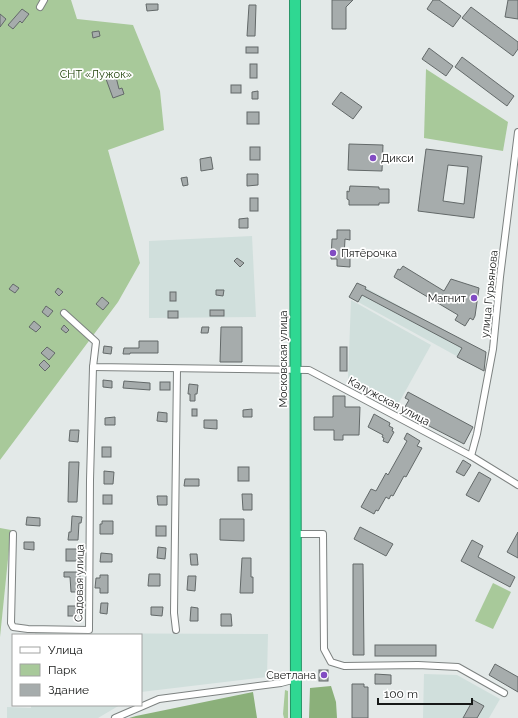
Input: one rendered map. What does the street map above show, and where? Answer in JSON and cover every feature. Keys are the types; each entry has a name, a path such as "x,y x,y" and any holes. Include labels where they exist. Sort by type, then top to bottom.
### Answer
{"highway":[{"name":"Московская улица","path":"295,0 294,203 296,370 296,718"}],"street":[{"path":"40,7 44,0"},
{"name":"улица Гурьянова","path":"471,456 477,434 493,349 500,277 518,132"},
{"path":"64,313 96,342 93,367"},
{"name":"Калужская улица","path":"93,367 309,370 471,456 518,485"},
{"name":"Садовая улица","path":"13,534 13,627 28,630 89,630 90,480 93,367"},
{"path":"176,630 174,614 177,369"},
{"path":"295,534 323,534 324,649 331,662 344,666 458,666 504,693"},
{"path":"142,706 159,698 281,683 296,678"},
{"path":"115,718 141,706"}],"shaded area":[{"path":"252,236 256,317 149,318 149,241"},
{"path":"357,283 485,352 482,370 349,297"},
{"path":"351,300 431,345 396,408 348,380"},
{"path":"35,633 268,634 267,677 142,692 142,634"},
{"path":"424,674 457,675 500,699 489,718 423,718"},
{"path":"31,706 118,706 98,718 7,718 7,707 31,708"}],"green space":[{"name":"СНТ «Лужок»","path":"0,0 71,0 77,19 133,25 160,91 164,130 108,150 140,263 118,302 0,460"},
{"path":"426,69 508,122 503,151 424,138"},
{"path":"0,528 11,530 0,637"},
{"path":"493,583 511,592 493,629 475,621"},
{"path":"331,686 336,702 337,718 309,718 310,688"},
{"path":"285,690 288,691 288,718 284,718 283,714"},
{"path":"253,692 257,718 129,718 136,716"}],"building":[{"path":"332,0 353,0 346,7 346,29 332,29"},
{"path":"433,0 439,0 461,16 453,27 427,9"},
{"path":"508,0 518,0 518,19 505,17"},
{"path":"146,4 158,4 158,10 147,11"},
{"path":"249,5 256,5 255,36 247,36"},
{"path":"471,7 518,42 518,49 513,56 462,18"},
{"path":"22,9 29,14 22,23 20,21 13,29 8,25"},
{"path":"0,14 6,19 0,27"},
{"path":"99,31 100,36 93,38 92,32"},
{"path":"246,47 258,47 258,53 246,53"},
{"path":"429,48 453,66 446,76 422,59"},
{"path":"462,57 514,96 507,106 455,67"},
{"path":"250,64 257,64 257,78 250,78"},
{"path":"116,77 119,89 122,88 124,94 113,98 106,79"},
{"path":"231,85 241,85 241,93 231,93"},
{"path":"258,91 258,99 252,99 252,92"},
{"path":"341,92 362,107 353,119 332,104"},
{"path":"247,112 259,112 259,124 247,124"},
{"path":"349,144 383,145 382,171 348,170"},
{"path":"250,147 260,147 260,160 250,160"},
{"path":"426,149 482,156 474,218 418,211","holes":["448,165 468,167 464,204 443,201"]},
{"path":"211,157 213,169 201,171 200,159"},
{"path":"247,174 258,174 258,185 247,186"},
{"path":"187,177 188,185 183,186 181,178"},
{"path":"350,186 379,187 379,189 389,189 389,203 379,203 379,205 349,205 347,191 349,192"},
{"path":"250,198 258,198 258,211 250,211"},
{"path":"248,218 248,228 239,228 239,219"},
{"path":"337,230 350,230 350,240 345,239 344,257 350,258 350,267 337,266 337,259 331,259 332,239 337,239"},
{"path":"237,258 244,263 240,267 234,261"},
{"path":"403,266 444,291 451,279 479,288 475,316 473,320 470,318 465,326 455,320 458,315 394,277 398,269 400,270"},
{"path":"357,283 366,287 365,289 486,352 484,371 457,357 462,348 362,295 358,302 349,297"},
{"path":"13,284 19,288 15,293 9,289"},
{"path":"58,288 63,292 59,296 55,292"},
{"path":"216,290 224,290 223,296 216,295"},
{"path":"170,292 176,292 176,301 170,301"},
{"path":"102,297 109,303 103,310 96,304"},
{"path":"46,306 53,311 48,317 42,312"},
{"path":"210,310 224,310 224,316 210,316"},
{"path":"168,311 178,311 178,318 168,318"},
{"path":"34,321 41,327 36,332 29,327"},
{"path":"64,325 69,330 66,333 61,329"},
{"path":"202,327 209,327 208,333 201,333"},
{"path":"221,327 242,327 242,362 220,362"},
{"path":"139,341 158,341 158,353 123,354 124,348 139,348"},
{"path":"104,346 112,347 111,354 103,353"},
{"path":"47,347 55,353 49,360 41,353"},
{"path":"340,347 347,347 347,371 340,371"},
{"path":"44,360 50,366 45,371 39,365"},
{"path":"103,380 112,381 112,388 103,387"},
{"path":"124,381 150,383 150,390 123,388"},
{"path":"160,382 170,382 170,390 160,390"},
{"path":"189,384 198,385 197,394 195,394 195,401 190,401 190,394 188,394"},
{"path":"408,392 473,427 464,444 402,412 409,400 405,398"},
{"path":"333,396 345,396 345,407 360,407 359,435 343,435 343,440 334,440 334,430 314,430 314,417 333,417"},
{"path":"192,409 197,409 197,416 192,416"},
{"path":"252,409 252,417 243,417 243,410"},
{"path":"158,412 167,413 167,422 157,421"},
{"path":"374,414 390,423 389,426 393,428 392,431 394,432 388,443 383,441 383,435 368,427"},
{"path":"115,417 115,425 105,425 105,418"},
{"path":"204,420 217,420 217,429 204,428"},
{"path":"70,430 79,430 78,442 69,441"},
{"path":"407,433 420,441 417,446 422,448 406,477 404,476 393,496 391,495 389,499 386,497 378,511 376,510 374,514 361,507 371,489 376,491 386,473 388,475 407,441 404,439"},
{"path":"102,447 111,447 111,457 102,457"},
{"path":"463,460 471,465 464,476 456,472"},
{"path":"69,462 79,462 77,502 68,502"},
{"path":"238,467 249,467 249,481 238,481"},
{"path":"104,471 114,472 113,484 104,484"},
{"path":"479,472 491,479 479,502 466,495"},
{"path":"185,479 199,479 199,486 184,486"},
{"path":"242,494 252,494 252,510 243,510"},
{"path":"103,495 112,495 112,504 103,504"},
{"path":"157,496 167,496 167,505 158,505"},
{"path":"72,516 82,517 81,523 79,523 78,540 68,540 69,532 71,532"},
{"path":"27,517 40,518 40,526 26,525"},
{"path":"220,519 244,519 244,541 220,540"},
{"path":"102,521 113,521 113,534 100,534 100,524 102,524"},
{"path":"156,526 166,526 166,536 156,536"},
{"path":"360,527 393,544 386,556 354,539"},
{"path":"518,532 518,558 507,552"},
{"path":"472,540 483,546 478,557 515,577 510,587 461,561"},
{"path":"24,542 34,542 34,550 24,549"},
{"path":"158,547 166,548 165,559 157,558"},
{"path":"66,549 78,549 78,561 66,561"},
{"path":"101,553 112,554 112,562 100,562"},
{"path":"190,554 197,554 198,565 191,565"},
{"path":"242,558 251,558 253,593 240,593"},
{"path":"353,564 363,564 364,655 353,655"},
{"path":"64,572 80,572 80,592 71,592 70,577 64,577"},
{"path":"149,574 160,574 160,586 148,586"},
{"path":"100,575 108,575 108,593 100,593 100,588 95,588 96,578 100,578"},
{"path":"188,576 196,576 195,591 187,590"},
{"path":"101,603 108,603 107,614 100,613"},
{"path":"68,606 78,606 78,616 68,616"},
{"path":"151,607 163,607 162,616 151,615"},
{"path":"191,607 198,608 198,621 190,621"},
{"path":"221,614 231,614 232,626 221,626"},
{"path":"375,645 436,645 436,656 375,656"},
{"path":"495,664 518,677 518,692 489,675"},
{"name":"Светлана","path":"319,670 328,670 328,681 319,681"},
{"path":"375,674 391,675 391,684 375,684"},
{"path":"352,684 364,684 364,687 368,687 368,718 352,718"},
{"path":"473,700 484,706 477,718 463,718"}],"place":[{"name":"Дикси","path":"373,158"},
{"name":"Пятёрочка","path":"333,253"},
{"name":"Магнит","path":"474,298"},
{"name":"Светлана","path":"324,675"}]}
